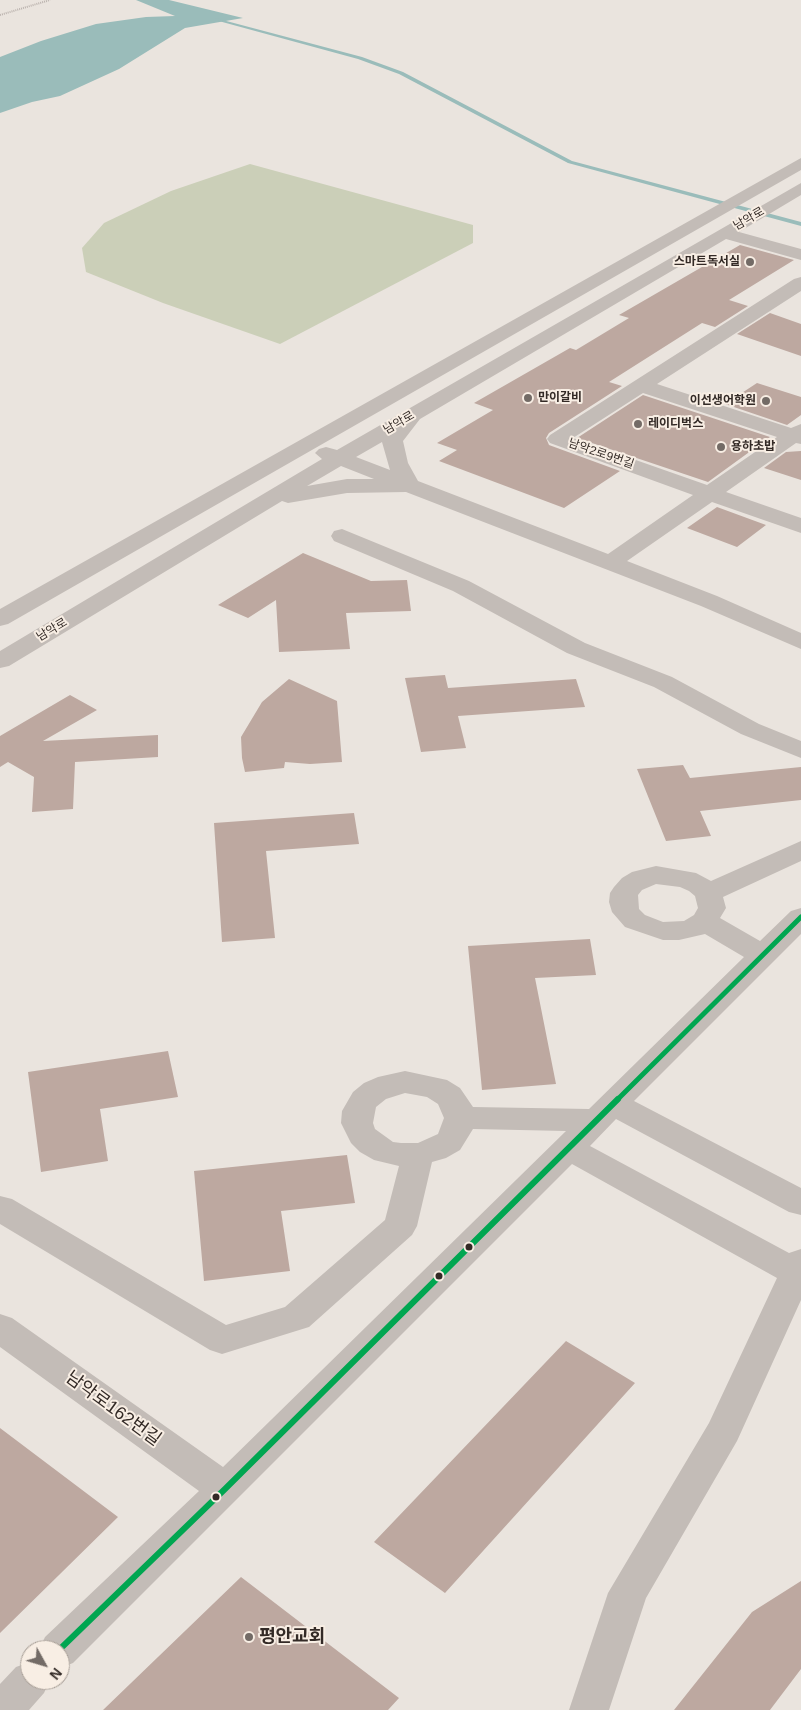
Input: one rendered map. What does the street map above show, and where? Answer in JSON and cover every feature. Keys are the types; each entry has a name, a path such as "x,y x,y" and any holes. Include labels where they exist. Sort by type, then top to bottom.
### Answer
{"street":[{"name":"남악로","path":"0,619 801,163"},
{"name":"남악로","path":"0,661 339,458 797,190"},
{"path":"729,230 801,255"},
{"name":"남악2로9번길","path":"801,283 556,439 801,526"},
{"path":"639,385 798,434"},
{"path":"409,485 397,463 392,440 415,414"},
{"path":"611,562 798,434"},
{"path":"304,445 611,562 709,601 801,642"},
{"path":"272,498 347,486 409,485"},
{"path":"342,536 461,586 576,648 663,682 750,729 801,750"},
{"path":"708,893 792,855 801,849"},
{"path":"656,875 686,879 699,885 708,893 712,908 704,922 693,928 679,931 648,927 635,921 626,912 623,902 624,893 632,884 642,878 656,875"},
{"path":"69,1640 225,1489 801,917"},
{"path":"704,922 763,955"},
{"path":"405,1082 422,1084 436,1088 449,1096 457,1106 460,1118 457,1131 449,1142 435,1150 418,1155 401,1155 385,1152 371,1144 362,1134 357,1123 358,1111 364,1100 375,1091 389,1085 405,1082"},
{"path":"460,1118 605,1112 801,1203"},
{"path":"568,1148 798,1267 724,1430 628,1593 589,1710"},
{"path":"0,1208 222,1340 297,1317 400,1226 418,1155"},
{"name":"남악로162번길","path":"0,1328 225,1489"},
{"path":"3,1710 21,1690"}],"path":[{"path":"0,15 50,0"}],"green space":[{"path":"250,164 473,225 473,243 280,344 163,303 86,272 82,248 104,223 171,191"}],"water":[{"path":"136,0 169,0 243,18 185,28 119,69 60,96 32,102 0,113 0,57 41,41 96,24 146,17 175,16"}],"building":[{"path":"740,245 794,260 729,300 748,306 715,327 702,323 609,382 622,386 549,433 546,438 549,445 620,471 564,508 439,461 457,450 437,443 493,410 474,403 570,348 576,350 629,318 619,315"},
{"path":"770,313 801,324 801,356 737,334"},
{"name":"이선생어학원","path":"757,383 801,397 801,415 787,425 725,404"},
{"path":"643,395 770,437 708,482 577,438"},
{"path":"801,451 801,480 764,468 786,452"},
{"path":"717,507 766,525 737,547 687,528"},
{"path":"303,553 371,581 407,580 411,611 346,613 350,649 279,652 276,600 248,618 218,605"},
{"path":"445,675 448,688 576,679 585,707 458,716 466,748 421,752 405,678"},
{"path":"289,679 337,701 342,762 310,764 285,762 284,768 245,772 241,737 262,702"},
{"path":"70,695 97,710 43,741 158,735 158,757 75,762 73,809 32,812 34,777 8,762 0,767 0,736"},
{"path":"683,765 690,778 801,767 801,800 700,811 711,836 666,841 637,769"},
{"path":"354,813 359,844 266,851 275,938 222,942 214,823"},
{"path":"590,939 596,975 535,978 556,1084 482,1090 468,946"},
{"path":"168,1051 178,1097 100,1109 108,1161 41,1172 28,1072"},
{"path":"347,1155 355,1203 281,1211 290,1271 204,1281 194,1171"},
{"path":"566,1341 635,1383 445,1593 374,1542"},
{"path":"0,1428 118,1517 0,1633"},
{"name":"평안교회","path":"241,1577 399,1698 388,1710 103,1710"},
{"path":"801,1581 801,1669 770,1710 674,1710 752,1612"}],"waterway":[{"path":"217,19 360,58 401,73 570,162 801,224"}],"transit line":[{"path":"69,1640 225,1489 801,917"}],"place":[{"name":"스마트독서실","path":"750,262"},
{"name":"만이갈비","path":"528,398"},
{"name":"이선생어학원","path":"766,401"},
{"name":"레이디벅스","path":"638,424"},
{"name":"용하초밥","path":"721,447"},
{"name":"평안교회","path":"249,1637"}]}
